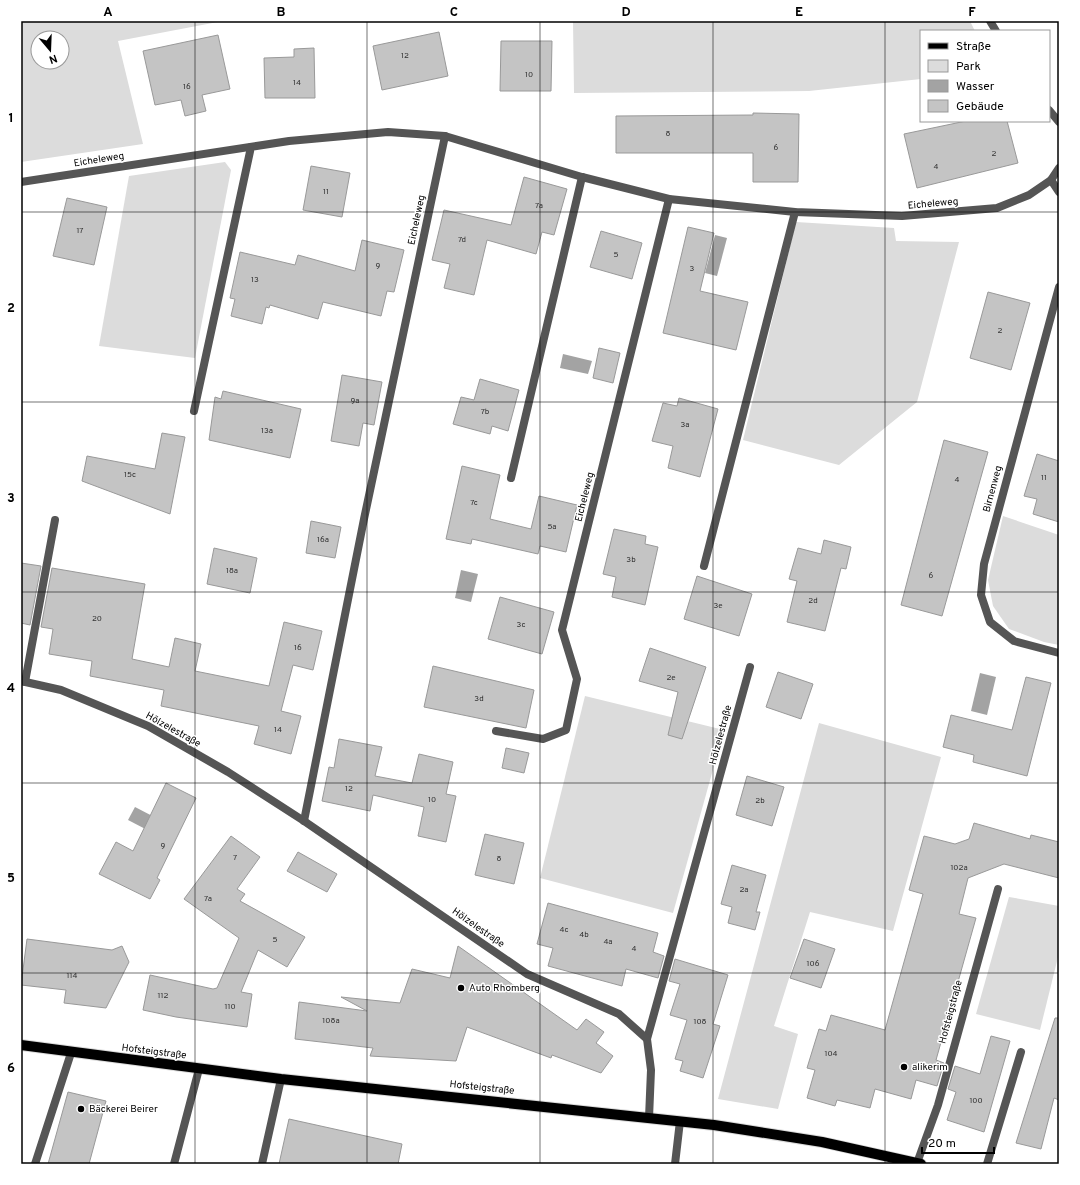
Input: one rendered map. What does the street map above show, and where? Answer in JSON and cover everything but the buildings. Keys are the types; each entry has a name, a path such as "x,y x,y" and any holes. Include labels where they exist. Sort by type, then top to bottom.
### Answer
{"main road":[{"name":"Hofsteigstraße","path":"21,1045 71,1053 281,1079 680,1121 822,1142 918,1164"}],"street":[{"path":"990,21 995,30"},
{"path":"1050,111 1059,122"},
{"name":"Eicheleweg","path":"21,182 289,141 388,132 445,136 582,176 669,199 795,212 902,216 997,208 1029,195 1051,180 1059,168"},
{"name":"Eicheleweg","path":"304,821 364,518 445,136"},
{"path":"194,411 251,147"},
{"path":"511,478 582,176"},
{"path":"1051,180 1059,192"},
{"name":"Eicheleweg","path":"496,731 543,739 566,730 577,679 562,630 669,199"},
{"path":"704,566 795,212"},
{"name":"Birnenweg","path":"1059,287 984,564 981,595 990,622 1014,640 1059,653"},
{"path":"23,682 55,520"},
{"name":"Hölzelestraße","path":"649,1118 651,1070 647,1040 750,667"},
{"name":"Hölzelestraße","path":"23,682 61,690 148,726 228,772 304,821 527,974 619,1014 647,1040"},
{"name":"Hofsteigstraße","path":"918,1164 938,1105 998,889"},
{"path":"988,1164 1021,1052"},
{"path":"35,1164 71,1053"},
{"path":"174,1164 199,1069"},
{"path":"262,1164 281,1079"},
{"path":"674,1164 680,1121"}],"green space":[{"path":"21,21 223,21 118,41 143,144 21,162"},
{"path":"573,21 970,21 974,30 920,30 920,79 809,91 574,93"},
{"path":"225,162 231,170 195,358 99,346 129,176"},
{"path":"796,222 894,228 896,241 959,242 917,402 839,465 743,440"},
{"path":"1003,516 1059,535 1059,645 1044,642 1009,629 993,606 988,580"},
{"path":"585,696 724,730 673,913 540,878"},
{"path":"819,723 941,757 893,931 810,912 774,1026 798,1034 778,1109 718,1099"},
{"path":"1009,897 1059,906 1059,953 1040,1030 976,1014"}],"water":[{"path":"715,235 727,238 717,276 705,273"},
{"path":"563,354 592,361 588,374 560,368"},
{"path":"461,570 478,574 471,602 455,598"},
{"path":"980,673 996,677 987,715 971,711"},
{"path":"135,807 162,821 155,834 128,820"}],"place":[{"name":"Auto Rhomberg","path":"461,988"},
{"name":"alikerim","path":"904,1067"},
{"name":"Bäckerei Beirer","path":"81,1109"}]}
